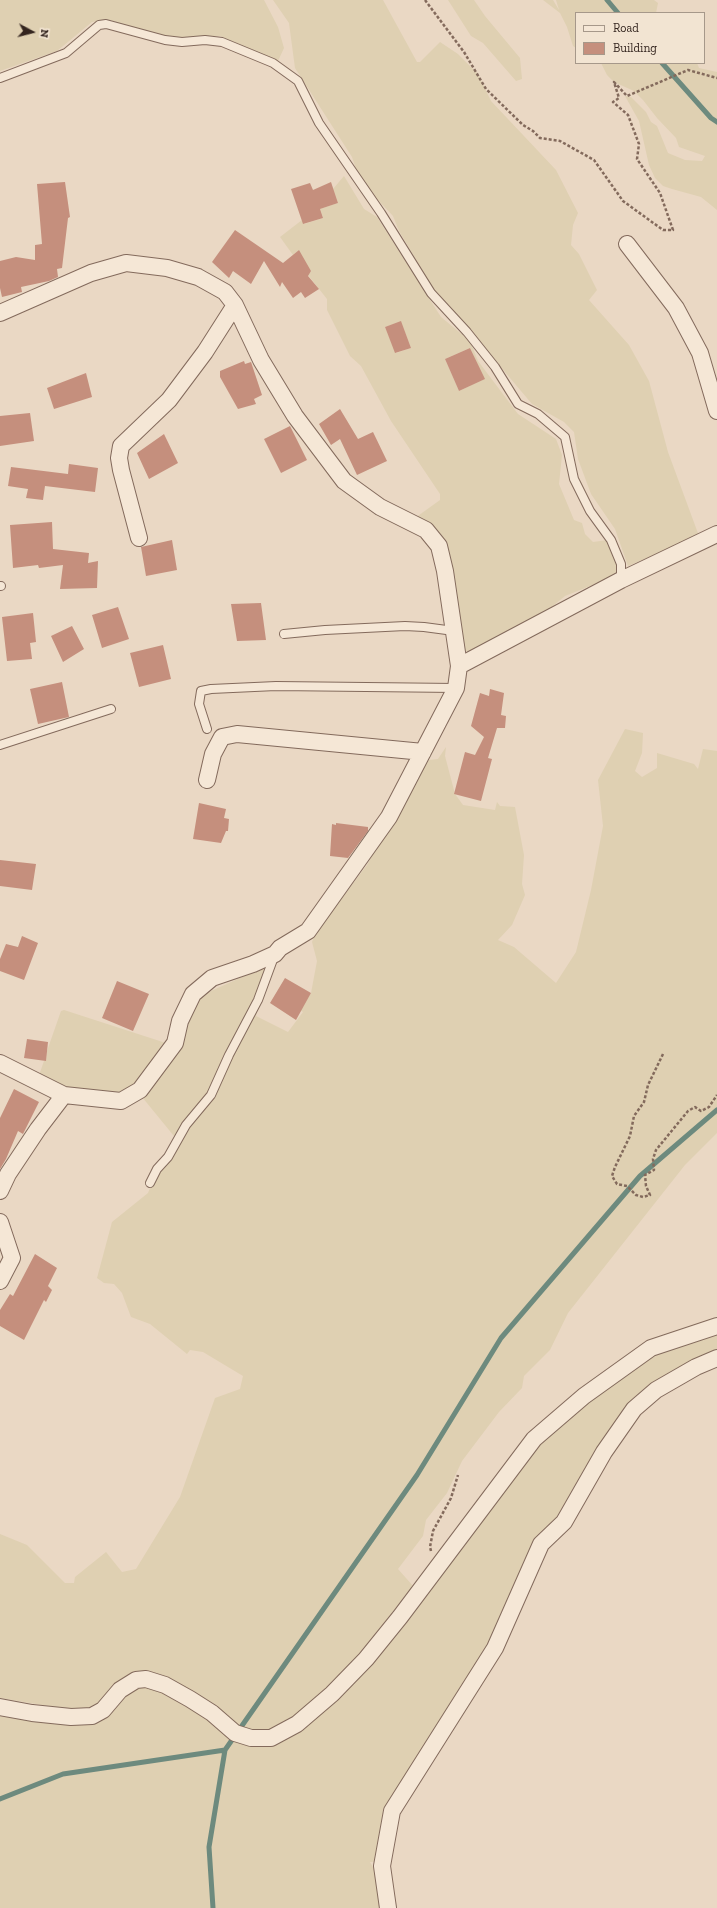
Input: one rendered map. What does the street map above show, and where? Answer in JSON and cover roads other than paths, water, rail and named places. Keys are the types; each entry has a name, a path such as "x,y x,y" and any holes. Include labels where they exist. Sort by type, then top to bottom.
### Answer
{"street":[{"path":"627,244 676,308 700,353 717,411"},
{"path":"0,313 91,273 126,263 167,268 198,277 225,292 235,305 261,360 296,416 344,481 380,507 426,530 439,546 446,571 458,666 456,688 389,817 308,931 280,948 275,954 253,964 212,978 193,994 180,1021 175,1043 140,1090 120,1101 64,1095 0,1063"},
{"path":"139,538 121,470 119,458 121,446 169,400 205,352 235,305"},
{"path":"458,666 620,580 717,534"},
{"path":"207,780 213,754 222,737 237,734 423,752"},
{"path":"0,1191 8,1174 38,1129 64,1095"},
{"path":"0,1222 12,1258 0,1281"},
{"path":"0,1707 32,1713 71,1717 92,1716 103,1710 120,1690 136,1680 146,1679 165,1685 190,1699 212,1713 235,1733 251,1738 271,1738 297,1724 332,1694 366,1659 400,1617 534,1439 584,1396 651,1348 717,1326"},
{"path":"388,1908 382,1866 392,1811 495,1648 541,1544 564,1522 604,1452 634,1409 656,1390 696,1366 717,1358"}],"lane":[{"path":"0,78 66,53 99,25 106,24 165,40 182,42 204,40 222,42 273,63 298,81 319,123 381,214 431,293 467,332 495,367 518,404 538,414 565,437 574,479 590,511 611,540 621,564 620,580"},
{"path":"284,634 324,630 405,626 454,631"},
{"path":"207,729 199,704 201,691 211,688 276,686 456,688"},
{"path":"0,745 111,709"},
{"path":"150,1183 157,1169 168,1158 186,1125 211,1095 229,1054 258,1000 275,954"}],"waterway":[{"path":"607,0 617,12"},
{"path":"663,64 711,118 717,122"},
{"path":"213,1908 209,1847 225,1750 417,1475 501,1338 640,1176 717,1110"},
{"path":"0,1799 63,1774 225,1750"}]}
